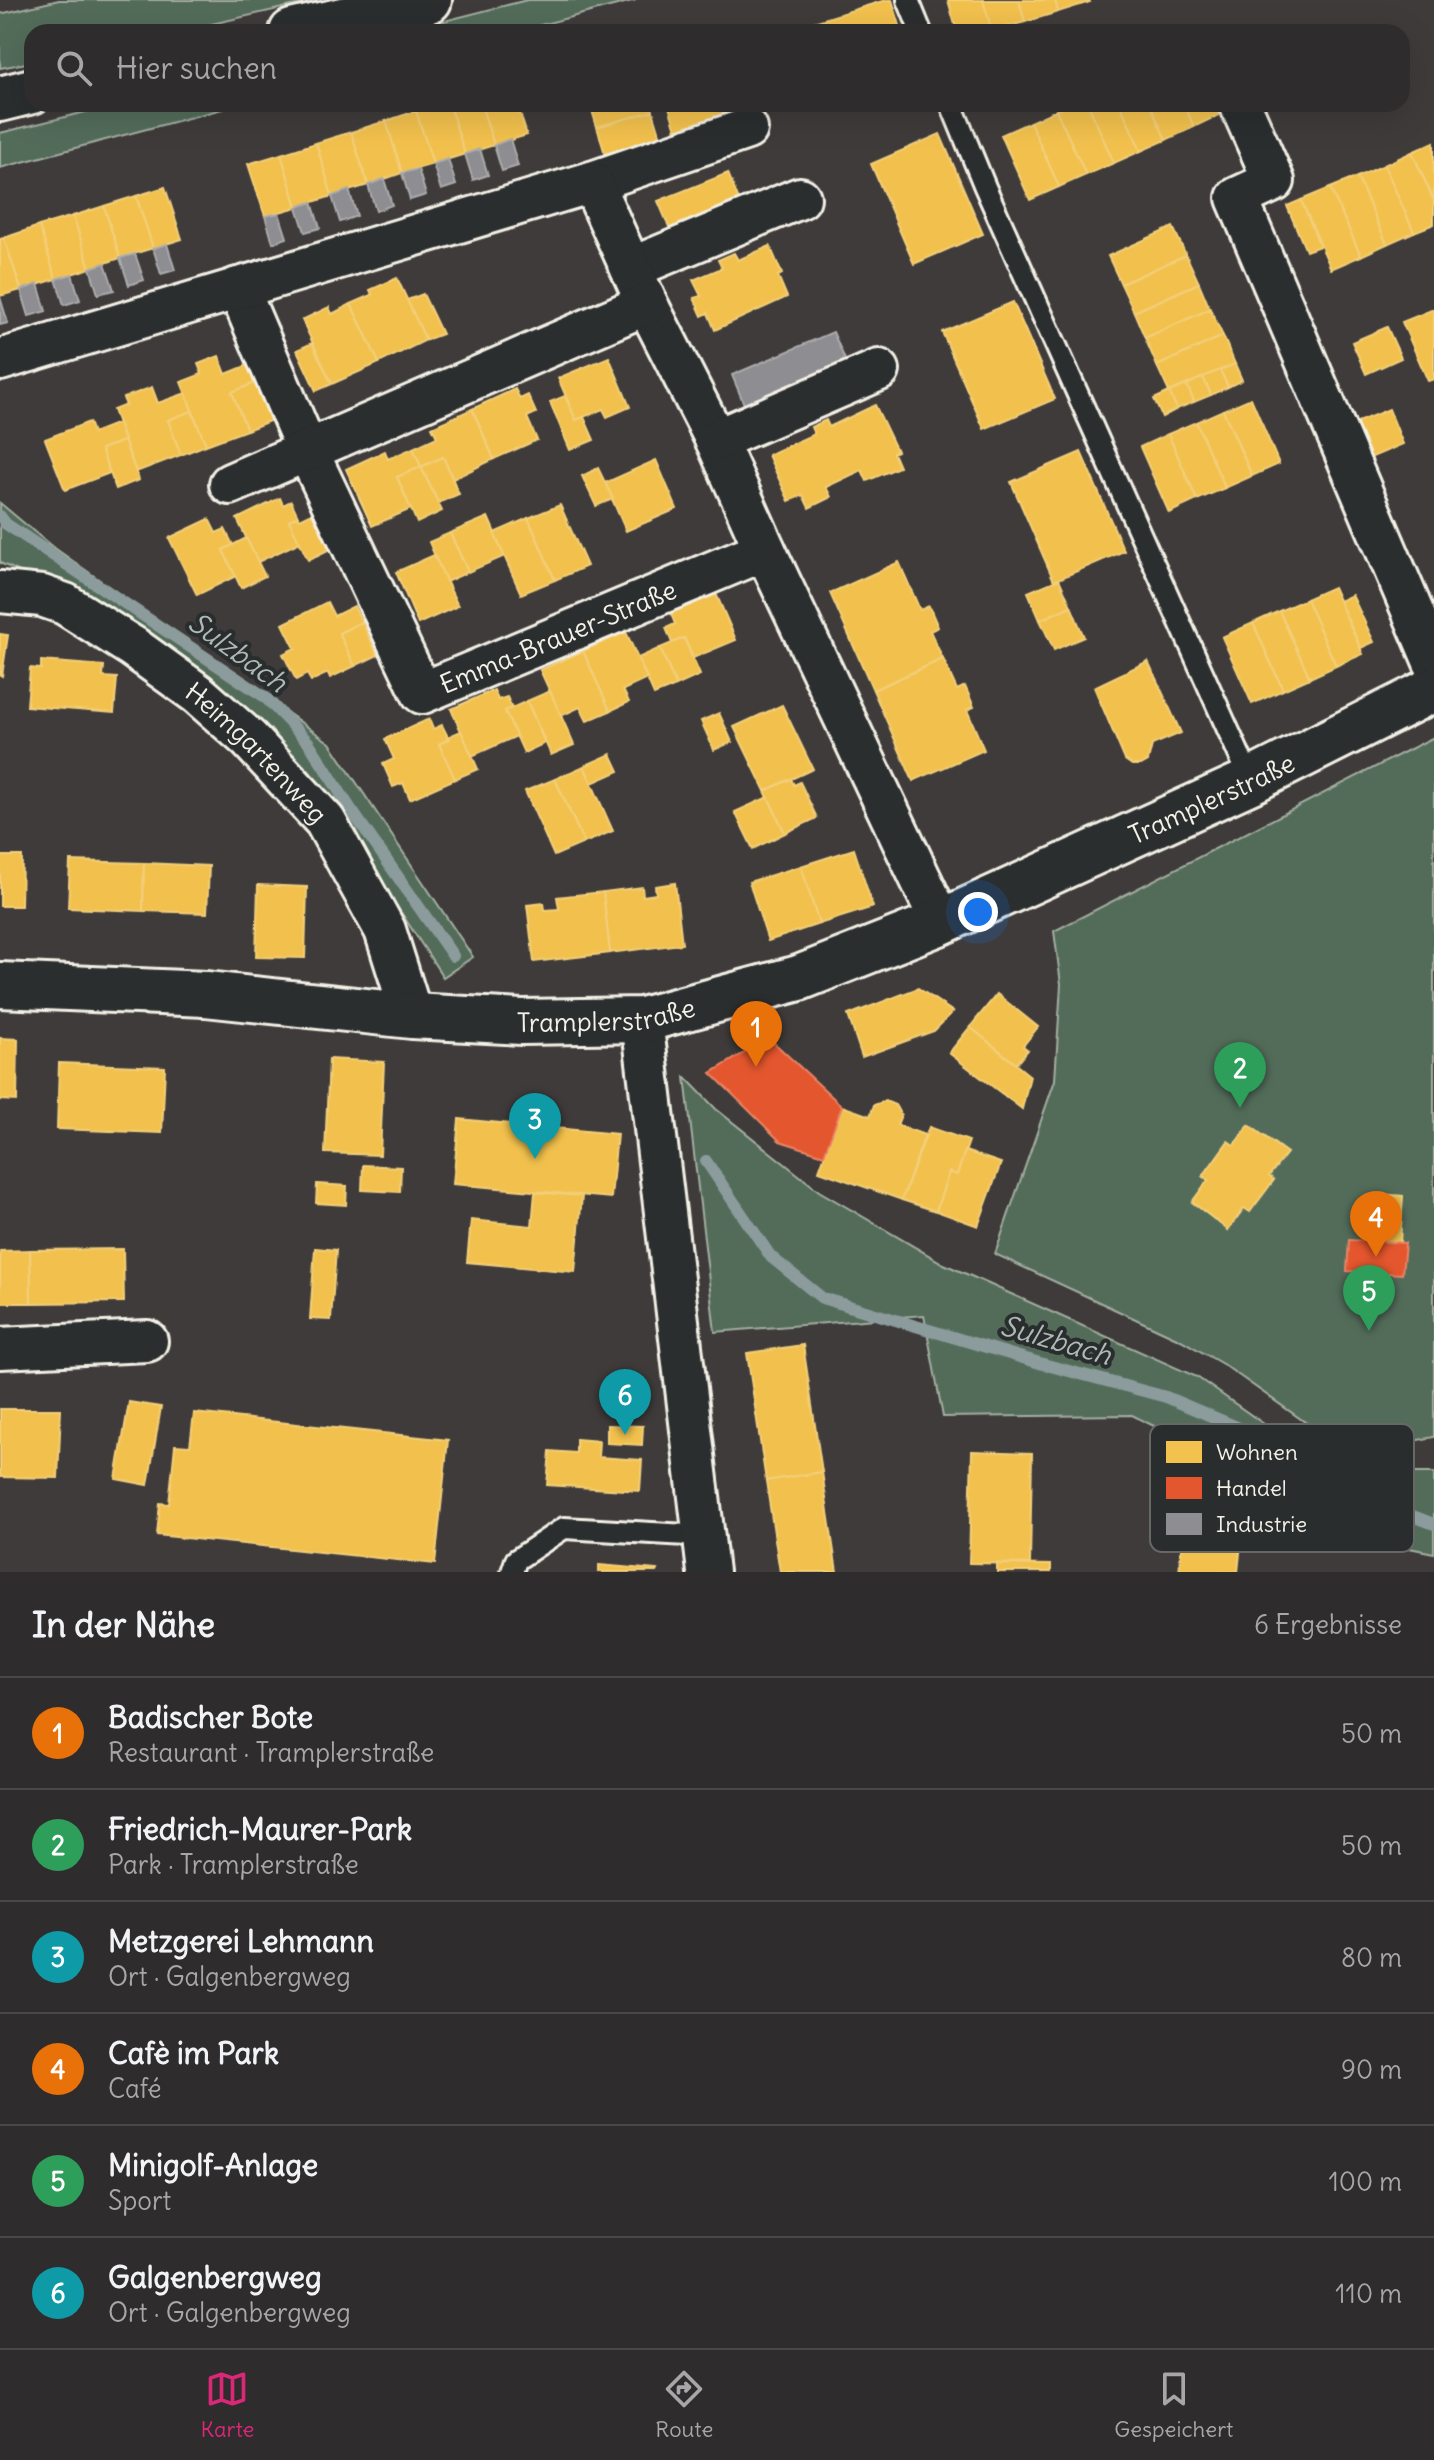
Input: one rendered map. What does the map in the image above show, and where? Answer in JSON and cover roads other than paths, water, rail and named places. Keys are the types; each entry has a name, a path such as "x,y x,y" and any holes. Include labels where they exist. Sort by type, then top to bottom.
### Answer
{"street":[{"path":"326,24 429,0"},
{"path":"0,99 24,93"},
{"path":"1244,112 1274,181 1237,198 1434,662"},
{"path":"0,360 592,182 747,129"},
{"path":"592,182 941,922"},
{"path":"631,268 800,198"},
{"name":"Emma-Brauer-Straße","path":"238,288 307,450 422,693 765,550"},
{"path":"230,484 647,304"},
{"path":"716,440 879,370"},
{"name":"Heimgartenweg","path":"0,592 42,596 65,604 133,647 198,694 249,739 325,821 385,930 412,1016"},
{"name":"Tramplerstraße","path":"0,985 206,994 412,1016 522,1022 642,1020 799,978 941,922 1251,781 1434,689"},
{"path":"642,1020 706,1554"},
{"path":"0,1348 147,1341"}],"lane":[{"path":"908,0 918,24"},
{"path":"954,112 1251,781"},
{"path":"512,1572 516,1560 564,1528 706,1554"}],"waterway":[{"name":"Sulzbach","path":"0,516 6,524 265,697 309,743 350,808 453,956"},
{"name":"Sulzbach","path":"706,1161 771,1257 822,1298 1166,1397 1230,1424"},
{"name":"Sulzbach","path":"1414,1516 1434,1524"}],"place":[{"name":"Badischer Bote","path":"756,1067"},
{"name":"Friedrich-Maurer-Park","path":"1240,1108"},
{"name":"Metzgerei Lehmann","path":"535,1159"},
{"name":"Cafè im Park","path":"1376,1257"},
{"name":"Minigolf-Anlage","path":"1369,1331"},
{"name":"Galgenbergweg","path":"625,1435"}]}
